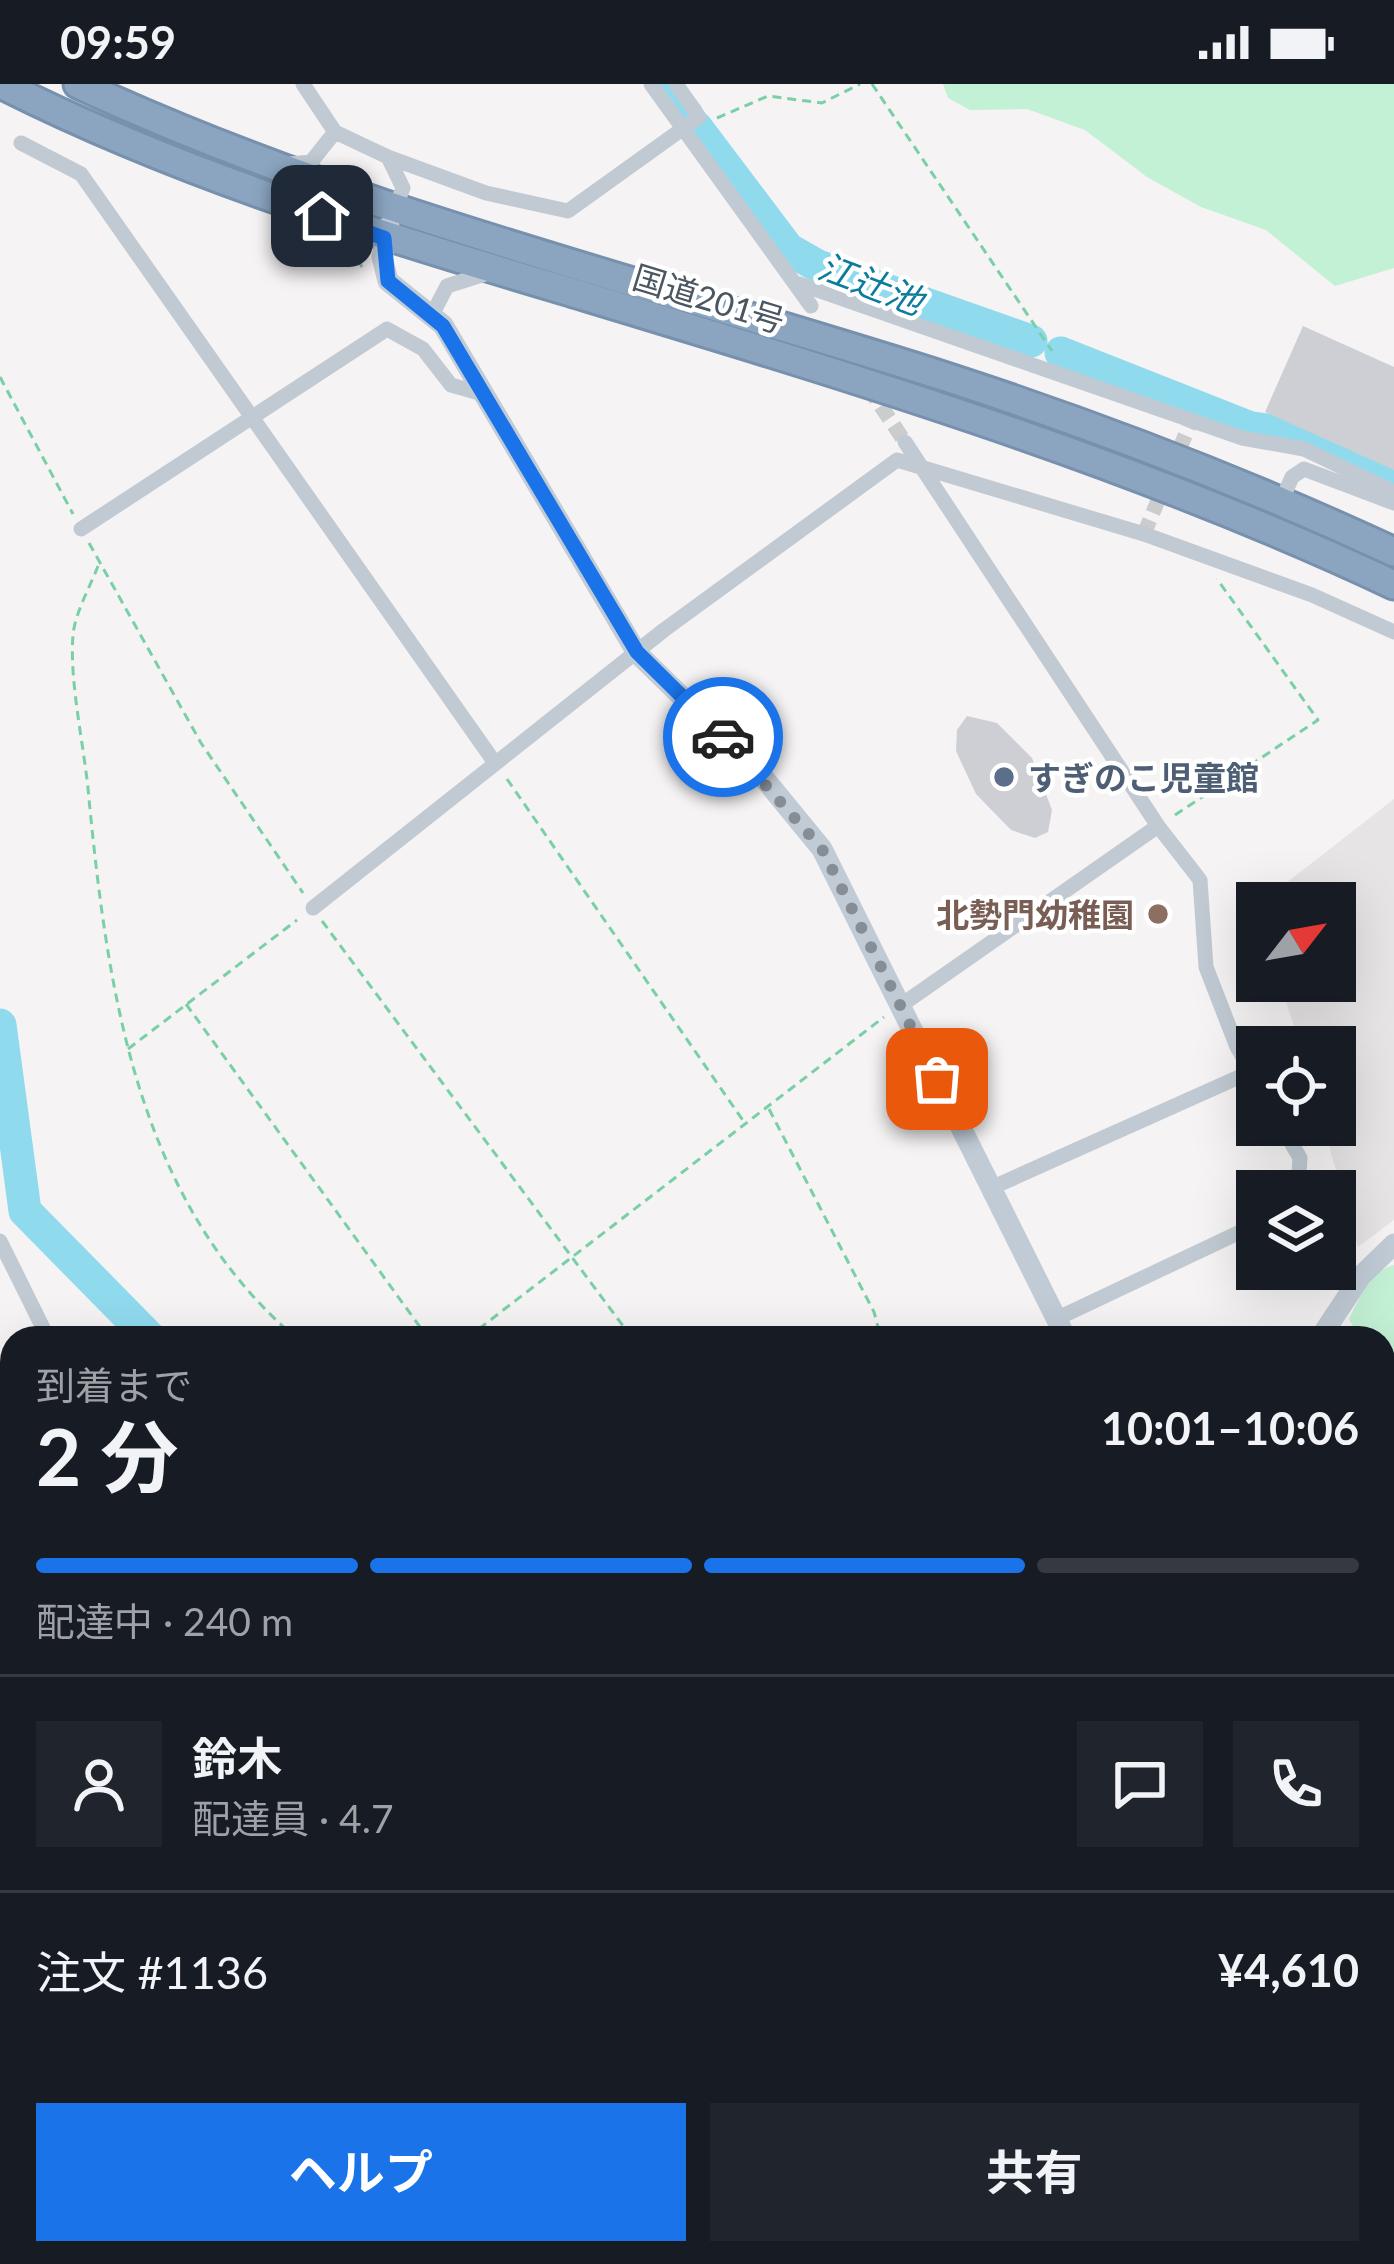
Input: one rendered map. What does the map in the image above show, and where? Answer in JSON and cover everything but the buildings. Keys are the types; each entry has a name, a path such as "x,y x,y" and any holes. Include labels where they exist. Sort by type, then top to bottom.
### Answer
{"highway":[{"name":"国道201号","path":"2,84 133,146 384,238 1071,451 1394,585"},
{"name":"国道201号","path":"78,84 276,166 395,208 950,378 1281,502 1394,552"}],"street":[{"path":"303,84 335,133 486,193 568,211 692,122"},
{"path":"651,84 692,122"},
{"path":"676,84 692,122 811,306"},
{"path":"276,166 311,162 335,133"},
{"path":"21,143 81,174 495,763"},
{"path":"388,157 403,188 384,238 388,281 397,293 433,315 637,652 796,814 822,849 1060,1326"},
{"path":"433,315 447,286 496,271"},
{"path":"800,284 1242,438 1304,449 1394,492"},
{"path":"81,529 387,329 423,349 451,385 483,394"},
{"path":"905,442 1158,826 1200,880 1206,967 1236,1044"},
{"path":"313,908 637,652 897,460 1199,554 1312,595 1394,632"},
{"path":"1281,502 1292,477 1304,469 1394,503"},
{"path":"900,1006 1158,826"},
{"path":"991,1187 1236,1078"},
{"path":"1065,1326 1236,1235"},
{"path":"0,1241 42,1326"},
{"path":"1328,1326 1361,1276 1394,1244"}],"path":[{"path":"692,122 709,122 768,96 822,103 860,84"},
{"path":"872,84 1071,380"},
{"path":"350,248 365,276"},
{"path":"0,377 201,743 313,908 623,1326"},
{"path":"1158,826 1318,720 1199,554"},
{"path":"99,563 73,633 101,918 126,1050 172,1174 212,1252 282,1326"},
{"path":"495,763 746,1125"},
{"path":"126,1050 313,908"},
{"path":"186,1004 419,1326"},
{"path":"482,1326 900,1006"},
{"path":"768,1108 878,1326"}],"shaded area":[{"path":"1394,799 1394,1220 1358,1247 1356,1170 1336,1170 1329,1146 1356,1146 1356,1026 1294,1026 1286,1002 1356,1002 1356,882 1287,882"}],"green space":[{"path":"943,84 1394,84 1394,268 1335,286 1266,230 1201,207 1147,177 1085,130 1027,109 970,110 948,98"},
{"path":"1394,1265 1394,1326 1353,1326 1349,1319 1362,1294"}],"waterway":[{"name":"江辻池","path":"663,84 687,115"},
{"name":"江辻池","path":"696,127 788,249 818,266 1031,341"},
{"name":"江辻池","path":"1061,353 1251,428 1308,435 1394,476"},
{"path":"0,1025 25,1211 138,1326"}],"tunnel":[{"path":"868,387 905,442"},
{"path":"1144,534 1192,419"}],"way so far":[{"path":"723,737 758,771 822,849 937,1079"}],"place":[{"name":"すぎのこ児童館","path":"1004,777"},
{"name":"北勢門幼稚園","path":"1158,914"}],"route":[{"path":"322,216 384,238 382,257 388,281 443,326 637,652 723,737"}]}
